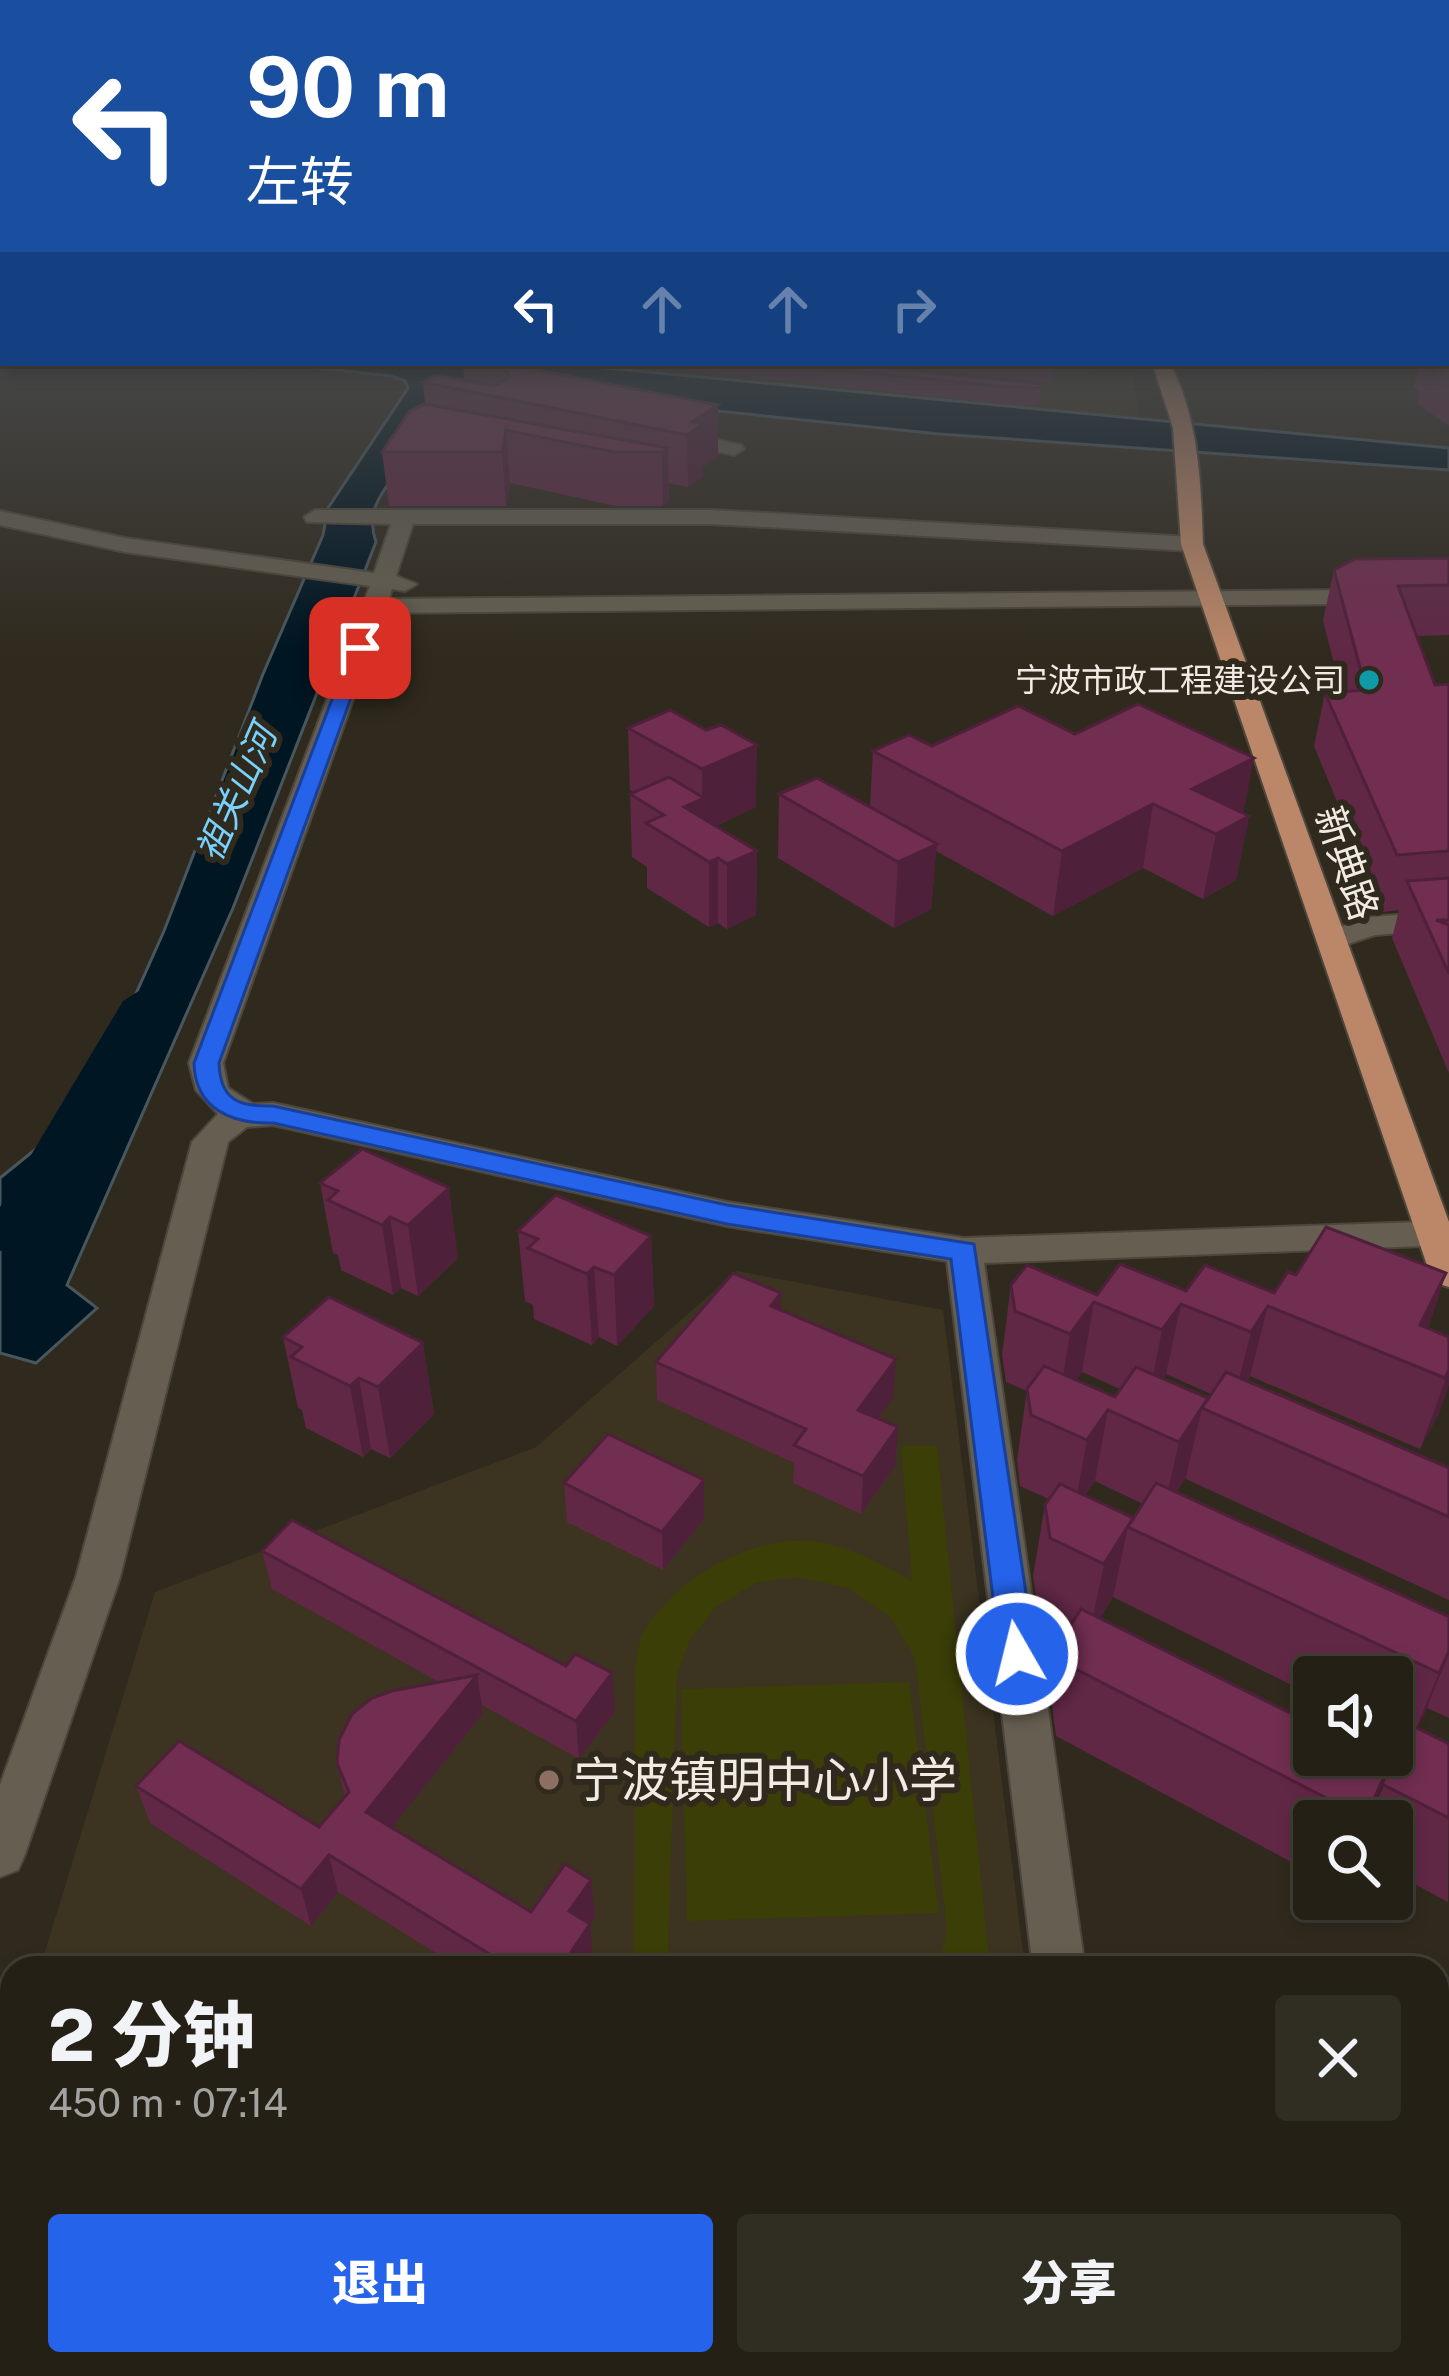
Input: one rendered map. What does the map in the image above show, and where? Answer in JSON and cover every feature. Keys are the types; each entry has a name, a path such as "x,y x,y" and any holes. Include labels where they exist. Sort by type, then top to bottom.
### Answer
{"main road":[{"name":"新典路","path":"1182,432 1190,475 1192,544 1442,1234 1449,1274"}],"street":[{"path":"652,432 734,448"},
{"path":"315,518 392,518 544,507 1192,544"},
{"path":"0,518 125,545 375,588 524,605 1449,596"},
{"path":"248,1115 218,1100 207,1084 206,1063 375,588 392,518"},
{"path":"1333,940 1371,926 1449,920"},
{"path":"0,1854 98,1577 210,1142 217,1129 248,1115 273,1114 727,1214 964,1251 1442,1234"},
{"path":"964,1251 1057,1956"}],"shaded area":[{"name":"宁波镇明中心小学","path":"737,1271 943,1310 1024,1956 44,1956 155,1592 536,1447"},
{"path":"901,1446 937,1446 989,1956 941,1956 947,1929 915,1658 891,1618 848,1588 797,1577 755,1583 714,1609 690,1640 677,1673 671,1956 634,1956 635,1669 643,1633 656,1614 714,1566 737,1554 785,1542 836,1546 912,1581"},
{"path":"909,1682 939,1913 687,1921 681,1689"}],"water":[{"path":"379,432 547,432 404,462 384,490 373,519 376,542 233,908 67,1285 97,1308 36,1363 0,1353 0,1178 84,1110 164,931 263,674 323,535 328,508"},
{"path":"919,432 1279,432 1449,448 1449,470"}],"building":[{"path":"396,432 506,432 502,452 382,452"},
{"path":"515,432 579,432 668,448 614,452"},
{"path":"1449,558 1449,585 1398,586 1435,685 1449,684 1449,851 1397,855 1325,693 1366,690 1334,570 1355,559"},
{"path":"1138,704 1254,758 1192,789 1249,816 1216,834 1153,804 1062,851 873,751 909,735 932,746 1018,706 1075,734"},
{"path":"670,710 706,730 721,725 757,745 702,769 628,728"},
{"path":"669,777 704,798 684,807 757,851 727,864 718,858 709,862 646,823 664,815 630,794"},
{"path":"817,778 937,844 898,862 779,794"},
{"path":"1449,878 1449,920 1436,920 1449,925 1449,974 1407,881"},
{"path":"362,1149 449,1188 408,1225 390,1217 382,1225 328,1200 338,1191 320,1183"},
{"path":"556,1195 651,1236 614,1275 594,1267 587,1274 528,1248 538,1239 518,1231"},
{"path":"1326,1227 1446,1273 1420,1325 1449,1337 1445,1378 1268,1306 1251,1332 1181,1304 1162,1330 1094,1302 1070,1334 1015,1311 1011,1285 1027,1265 1097,1295 1120,1264 1186,1291 1205,1265 1274,1293 1288,1272 1296,1275"},
{"path":"733,1273 781,1293 771,1306 896,1359 858,1410 898,1427 863,1476 794,1445 806,1429 656,1362"},
{"path":"329,1297 423,1343 378,1387 359,1378 350,1386 291,1357 302,1347 283,1337"},
{"path":"1044,1366 1115,1397 1136,1367 1208,1398 1179,1442 1108,1410 1087,1440 1031,1415 1027,1389"},
{"path":"1226,1372 1449,1468 1449,1517 1202,1408"},
{"path":"608,1434 704,1480 662,1532 564,1483"},
{"path":"1156,1483 1449,1617 1449,1651 1439,1673 1413,1661 1413,1656 1403,1656 1128,1527"},
{"path":"1060,1484 1133,1518 1104,1564 1050,1538 1045,1505"},
{"path":"292,1520 566,1666 575,1654 612,1673 576,1721 262,1551"},
{"path":"1081,1609 1293,1715 1293,1776 1384,1776 1373,1800 1330,1800 1070,1666 1065,1634"},
{"path":"477,1675 366,1812 531,1912 565,1864 591,1880 569,1911 590,1924 568,1956 493,1956 329,1855 301,1889 136,1786 179,1741 319,1827 349,1792 337,1763 339,1740 352,1714 372,1698"},
{"path":"1413,1726 1449,1744 1449,1818 1382,1784 1386,1776 1413,1776"}],"waterway":[{"name":"祖关山河","path":"0,1238 139,1001"}],"place":[{"name":"宁波市政工程建设公司","path":"1369,680"},
{"name":"宁波镇明中心小学","path":"549,1780"}],"route":[{"path":"360,648 206,1063 207,1084 218,1100 248,1115 273,1114 727,1214 964,1251 1017,1654"}]}
